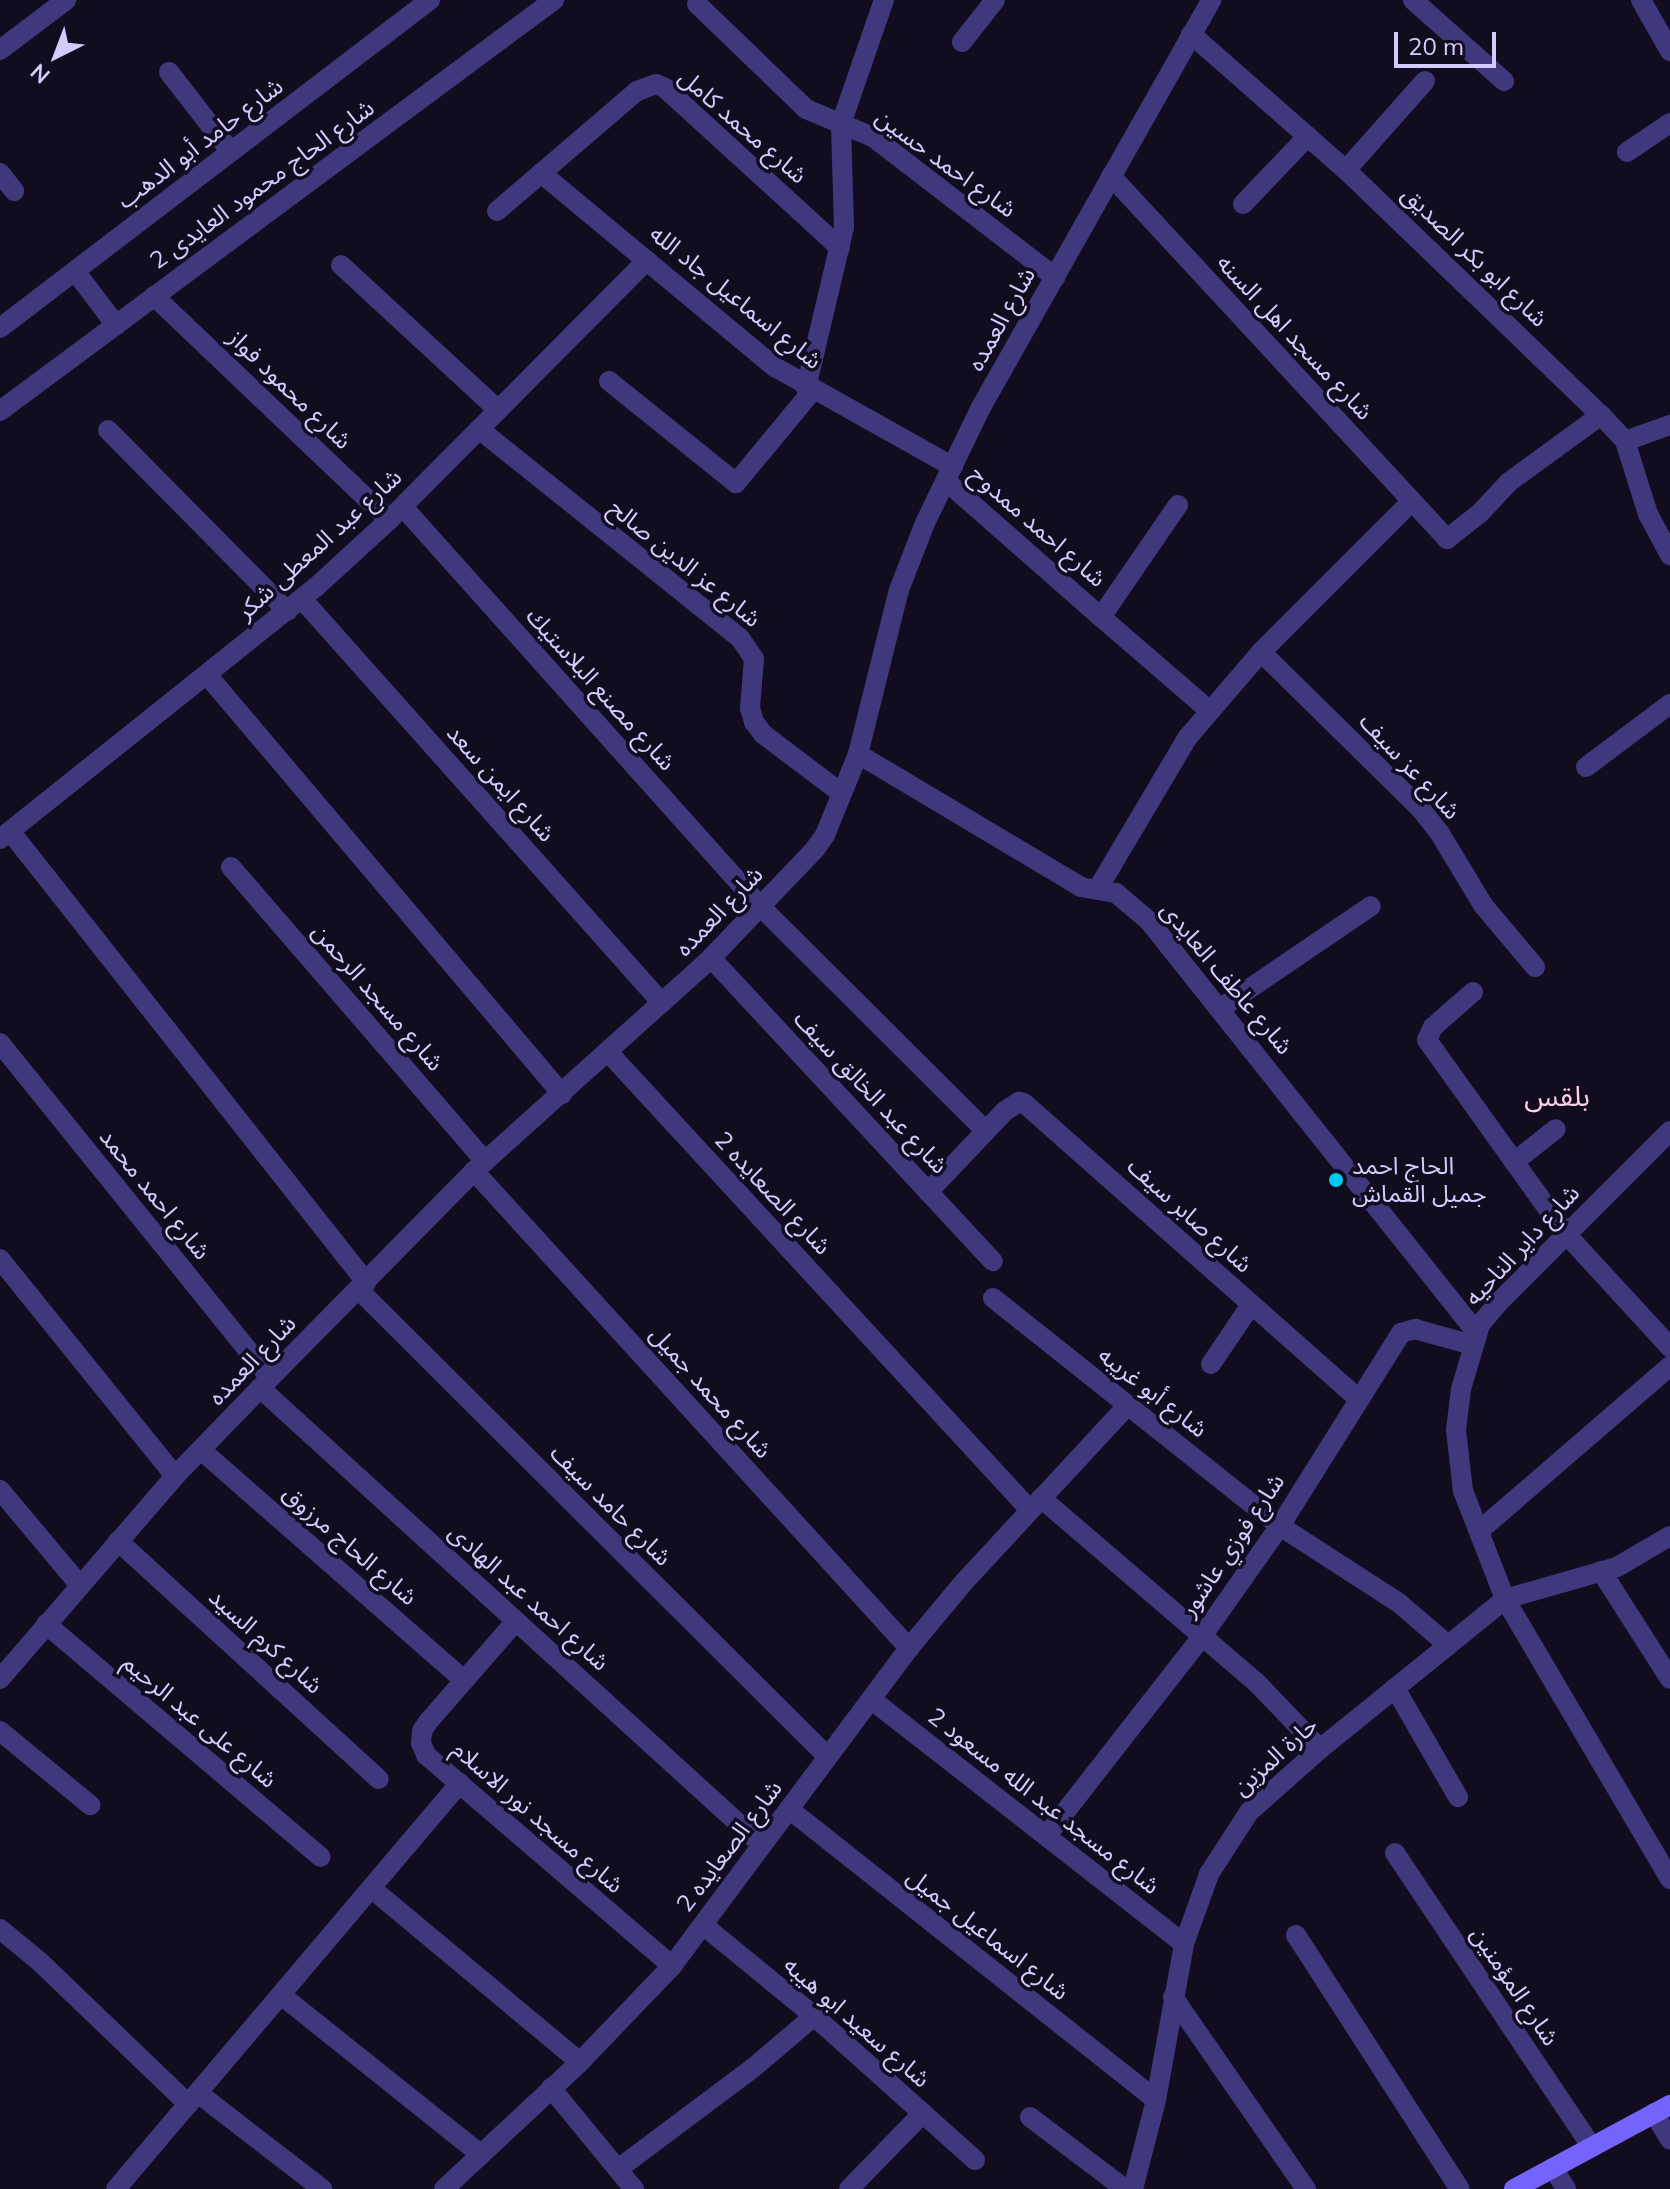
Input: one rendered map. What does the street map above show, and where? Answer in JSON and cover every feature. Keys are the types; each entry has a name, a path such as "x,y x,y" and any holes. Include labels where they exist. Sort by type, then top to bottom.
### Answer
{"street":[{"path":"0,50 66,0"},
{"name":"شارع حامد أبو الدهب","path":"0,328 430,0"},
{"name":"شارع الحاج محمود العايدى 2","path":"0,411 554,0"},
{"path":"609,381 736,483 809,389 844,227 841,124 884,0"},
{"path":"962,42 995,0"},
{"name":"شارع العمده","path":"0,1679 175,1476 265,1383 480,1166 711,958 815,849 858,754 899,590 980,409 1211,0"},
{"path":"1413,0 1504,81"},
{"path":"1641,0 1670,51"},
{"name":"شارع احمد حسين","path":"697,4 806,109 857,129 887,147 1055,277"},
{"name":"شارع ابو بكر الصديق","path":"1191,34 1346,170 1625,441 1648,514 1670,555"},
{"path":"169,72 231,152"},
{"path":"1346,170 1425,81"},
{"name":"شارع محمد كامل","path":"497,211 637,91 656,84 665,88 840,248"},
{"path":"1627,152 1670,123"},
{"path":"1243,204 1308,136"},
{"path":"0,173 14,191"},
{"name":"شارع اسماعيل جاد الله","path":"541,173 775,367 950,474"},
{"name":"شارع مسجد اهل السنه","path":"1111,176 1411,502 1441,534 1450,539 1509,482 1601,415"},
{"name":"شارع عبد المعطى شكر","path":"5,835 208,676 396,514 647,260"},
{"path":"341,265 498,410"},
{"path":"75,271 116,325"},
{"name":"شارع محمود فواز","path":"154,296 396,514"},
{"path":"1625,441 1670,425"},
{"name":"شارع عز الدين صالح","path":"479,429 740,638 754,659 750,708 754,722 763,734 841,793"},
{"name":"شارع ايمن سعد","path":"108,430 294,605 662,1003"},
{"name":"شارع احمد ممدوح","path":"950,474 1101,617 1178,505"},
{"path":"1097,890 1188,737 1261,652 1411,502"},
{"name":"شارع مصنع البلاستيك","path":"396,514 760,906"},
{"path":"1101,617 1210,711"},
{"name":"شارع عز سيف","path":"1261,652 1420,808 1439,832 1483,905 1535,967"},
{"path":"208,676 562,1094"},
{"path":"1586,767 1670,704"},
{"name":"شارع عاطف العايدى","path":"858,754 1081,887 1116,893 1149,921 1221,1008 1474,1339"},
{"name":"شارع حامد سيف","path":"5,835 362,1286 828,1757"},
{"name":"شارع مسجد الرحمن","path":"231,867 480,1166"},
{"path":"760,906 986,1131"},
{"path":"1221,1008 1371,906"},
{"name":"شارع عبد الخالق سيف","path":"711,958 993,1261"},
{"path":"1473,992 1433,1027 1427,1040 1566,1234 1670,1347"},
{"name":"شارع احمد محمد","path":"0,1043 265,1383"},
{"name":"شارع الصعايده 2","path":"608,1052 1036,1504"},
{"name":"شارع صابر سيف","path":"928,1192 1012,1105 1024,1103 1358,1399"},
{"path":"1514,1162 1556,1129"},
{"name":"شارع داير الناحيه","path":"1669,1133 1499,1302 1474,1339 1461,1389 1456,1455 1463,1491 1505,1599 1670,1879"},
{"name":"شارع محمد جميل","path":"480,1166 909,1648"},
{"path":"0,1259 175,1476"},
{"name":"شارع أبو غريبه","path":"993,1298 1280,1526 1399,1603 1448,1645"},
{"path":"1211,1364 1251,1305"},
{"name":"شارع فوزي عاشور","path":"1047,1835 1203,1635 1280,1526 1404,1330 1474,1339"},
{"path":"1479,1531 1670,1366"},
{"name":"شارع احمد عبد الهادى","path":"265,1383 516,1621 762,1845"},
{"name":"شارع الصعايده 2","path":"444,2189 479,2153 580,2062 672,1966 909,1648 1128,1405"},
{"name":"شارع الحاج مرزوق","path":"201,1450 464,1680"},
{"path":"0,1490 79,1584"},
{"path":"1036,1504 1203,1635 1256,1682 1320,1749"},
{"name":"حارة المزين","path":"1133,2189 1156,2100 1184,1944 1209,1874 1249,1812 1320,1749 1505,1599 1601,1571 1646,1553 1670,1536"},
{"name":"شارع كرم السيد","path":"118,1541 379,1779"},
{"path":"1601,1571 1670,1679"},
{"name":"شارع مسجد نور الاسلام","path":"516,1621 422,1731 421,1743 426,1755 672,1966"},
{"name":"شارع على عبد الرحيم","path":"46,1624 321,1857"},
{"path":"1395,1688 1458,1797"},
{"name":"شارع مسجد عبد الله مسعود 2","path":"872,1700 1184,1944"},
{"path":"0,1731 90,1805"},
{"path":"116,2189 460,1783"},
{"name":"شارع اسماعيل جميل","path":"789,1809 1156,2100"},
{"name":"شارع المؤمنين","path":"1395,1853 1592,2147"},
{"path":"371,1888 580,2062"},
{"name":"شارع سعيد ابو هيبه","path":"703,1925 814,2016 975,2160"},
{"path":"0,1929 193,2099 322,2189"},
{"path":"1296,1935 1460,2189"},
{"path":"281,1995 479,2153"},
{"path":"1173,1997 1306,2189"},
{"path":"618,2169 753,2068 814,2016"},
{"path":"551,2088 634,2189"},
{"path":"1514,2189 1662,2109 1670,2140"},
{"path":"849,2189 923,2113"},
{"path":"1030,2117 1125,2189"},
{"path":"1553,2168 1566,2189"}],"place":[{"name":"الحاج احمد جميل القماش","path":"1336,1180"}],"district":[{"name":"بلقس","path":"1557,1096"}]}
